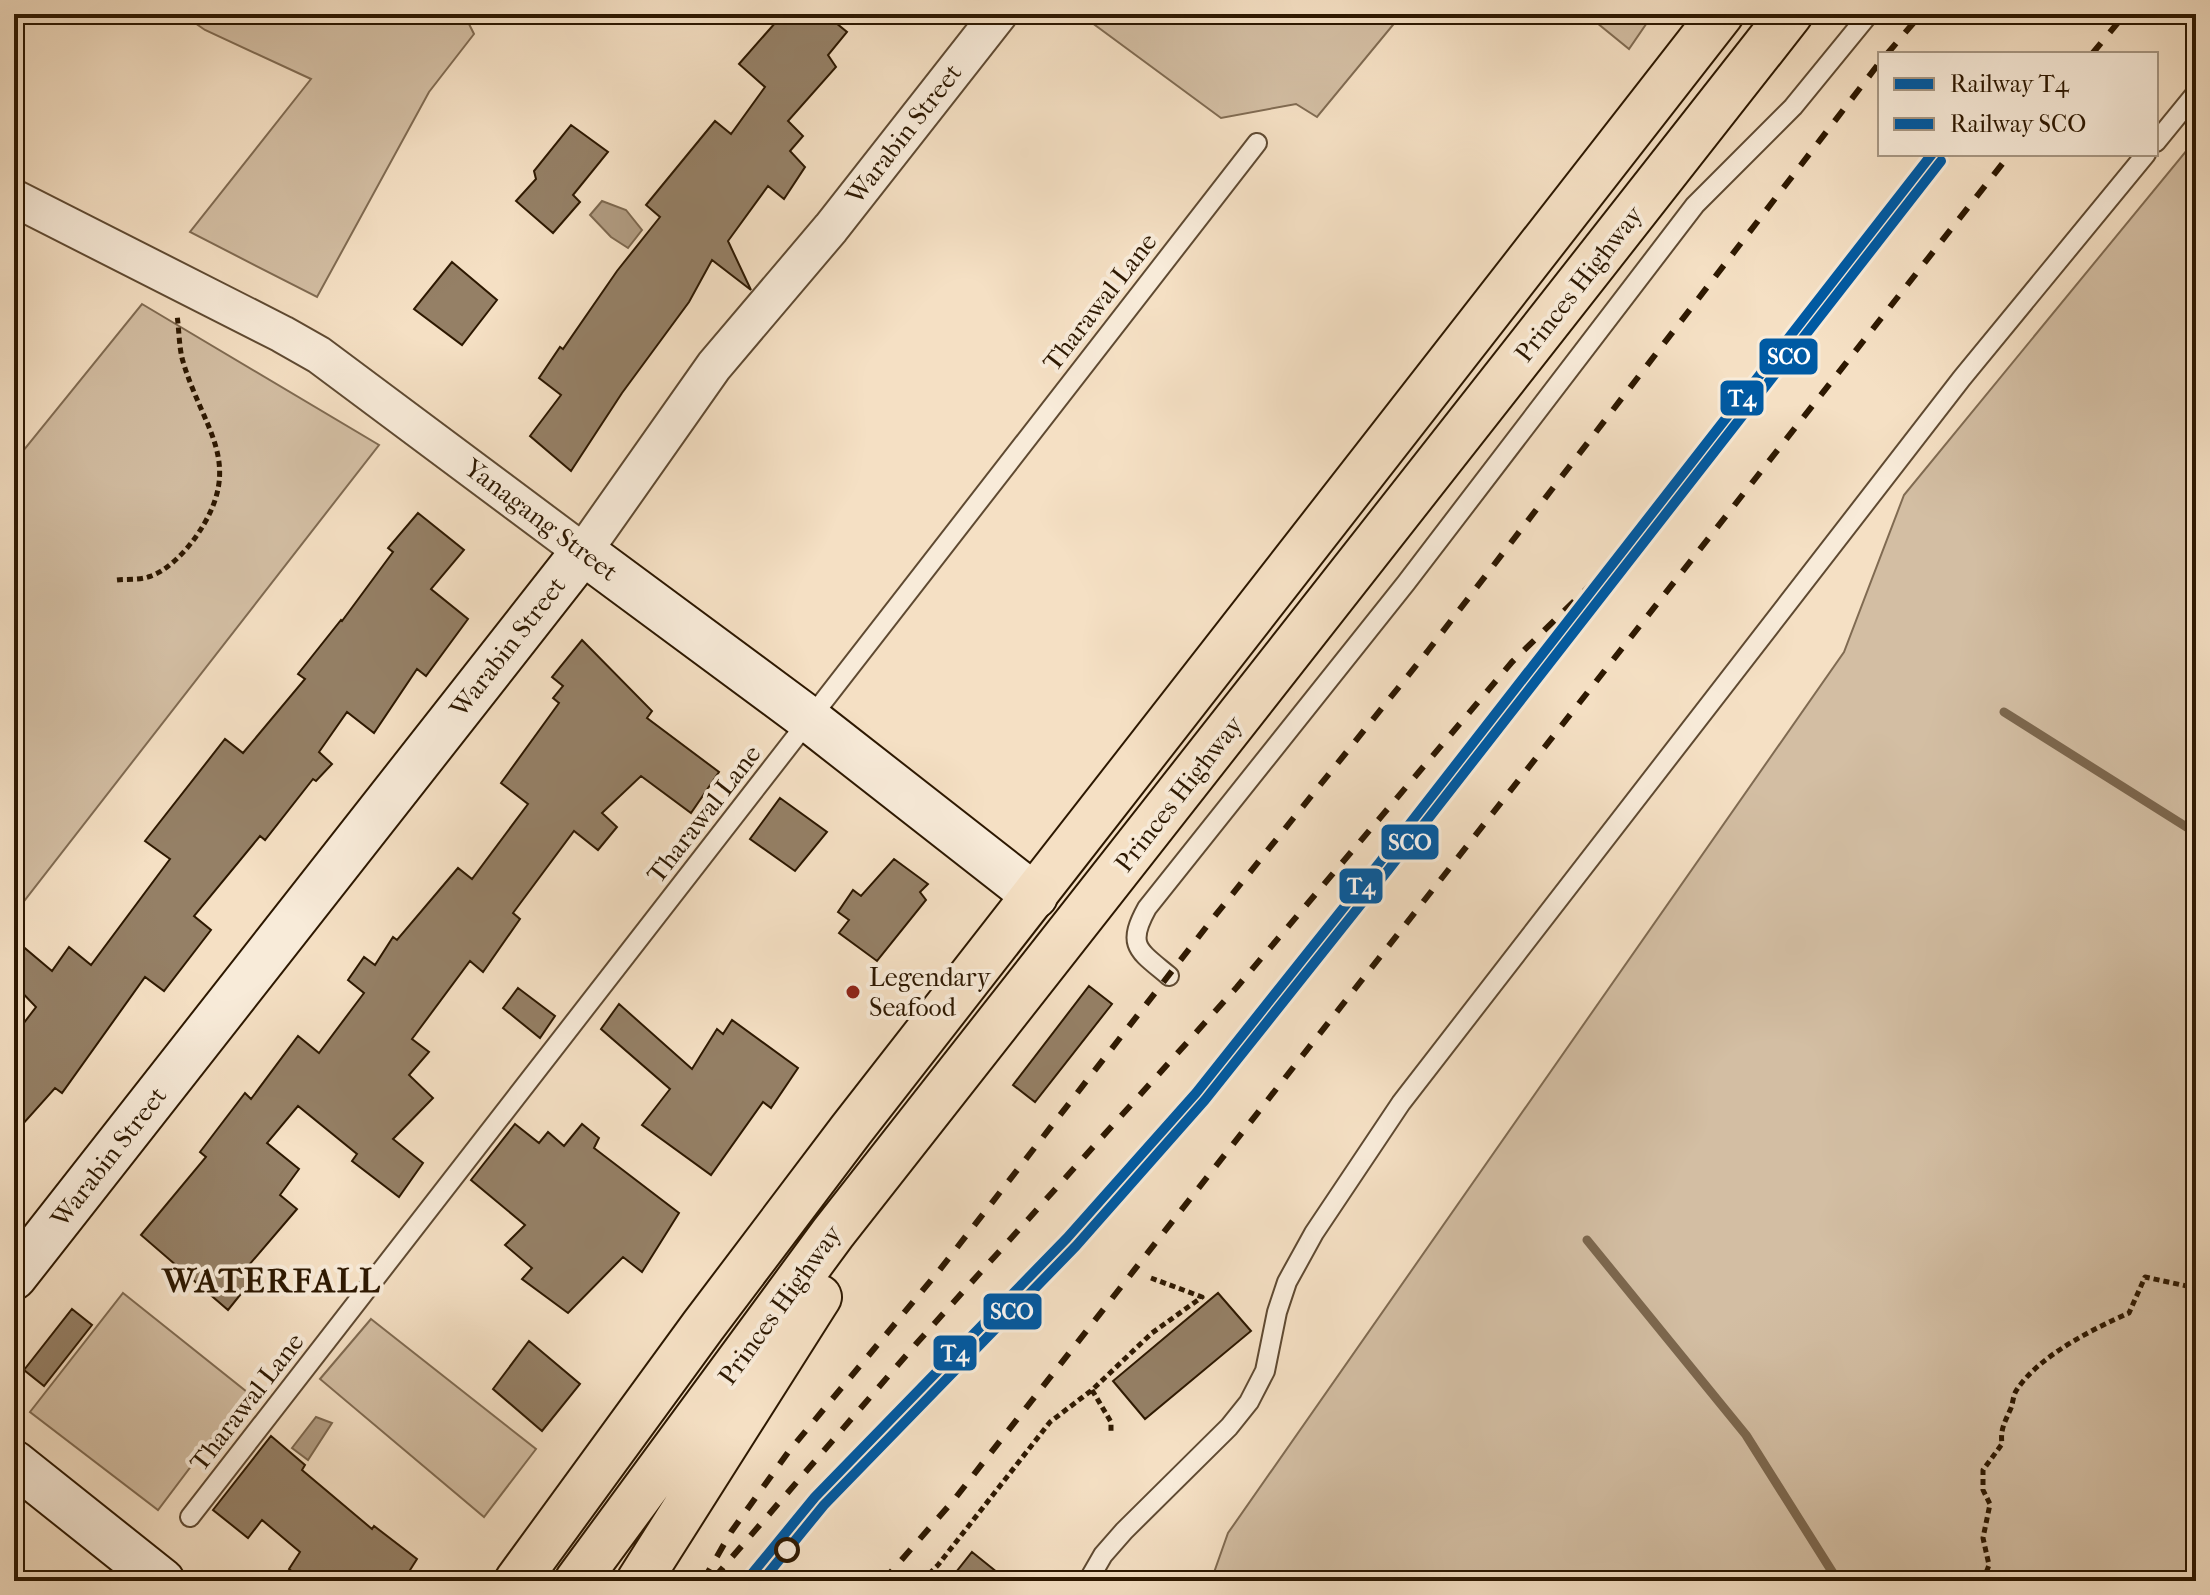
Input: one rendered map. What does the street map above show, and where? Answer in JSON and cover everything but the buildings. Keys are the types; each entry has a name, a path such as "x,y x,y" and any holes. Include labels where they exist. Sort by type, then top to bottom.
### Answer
{"highway":[{"name":"Princes Highway","path":"517,1581 721,1301 851,1130 1721,14"},
{"name":"Princes Highway","path":"577,1581 833,1233 1790,14"},
{"path":"639,1581 975,1052"}],"street":[{"name":"Warabin Street","path":"14,1277 583,552 714,366 831,228 999,14"},
{"name":"Yanagang Street","path":"14,198 319,355 810,720 1035,896"},
{"path":"14,1463 162,1581"}],"lane":[{"path":"1169,976 1138,948 1135,929 1147,908 1406,583 1695,205 1793,107 1869,14"},
{"path":"2158,140 2196,93"},
{"name":"Tharawal Lane","path":"190,1517 1257,143"},
{"path":"1088,1581 1103,1555 1124,1531 1229,1427 1249,1402 1265,1371 1277,1312 1287,1282 1314,1233 1401,1103 1962,378 2144,156"}],"path":[{"path":"117,580 147,577 186,549 207,521 222,475 212,431 182,358 173,279"},
{"path":"1983,1581 1989,1565 1983,1538 1990,1504 1983,1490 1983,1470 2002,1444 2000,1430 2012,1407 2015,1392 2036,1369 2082,1334 2129,1313 2145,1277 2196,1288"},
{"path":"922,1581 938,1565 1050,1422 1092,1390 1152,1333 1202,1297 1151,1278"},
{"path":"1092,1390 1111,1422 1111,1434"}],"shaded area":[{"path":"182,14 464,14 474,34 429,92 317,297 190,232 311,79 205,30"},
{"path":"1080,14 1402,14 1317,117 1296,104 1221,118"},
{"path":"1586,14 1653,14 1629,49"},
{"path":"2196,139 2196,1581 1211,1581 1228,1533 1844,652 1904,495"},
{"path":"602,201 626,210 642,230 628,248 611,237 590,215"},
{"path":"142,304 379,445 14,914 14,462"},
{"path":"123,1293 247,1392 158,1510 30,1412"},
{"path":"371,1319 536,1449 484,1517 320,1379"},
{"path":"316,1417 332,1423 308,1460 292,1448"}],"waterway":[{"path":"2004,712 2196,833"},
{"path":"1587,1240 1746,1435 1838,1581"}],"railway":[{"path":"1889,52 1921,14"},
{"path":"2094,52 2125,14"},
{"path":"703,1581 731,1532 789,1451 938,1272 1214,917 1427,652 1878,65"},
{"path":"883,1581 953,1501 2008,156"},
{"path":"714,1578 916,1344 1237,987 1512,662 1611,565"}],"rail line":[{"name":"T4","path":"746,1581 815,1497 1067,1238 1196,1093 1930,156"},
{"name":"SCO","path":"762,1581 824,1505 1076,1246 1205,1100 1941,161"}],"place":[{"name":"Legendary Seafood","path":"853,992"}],"district":[{"name":"WATERFALL","path":"272,1281"}]}
